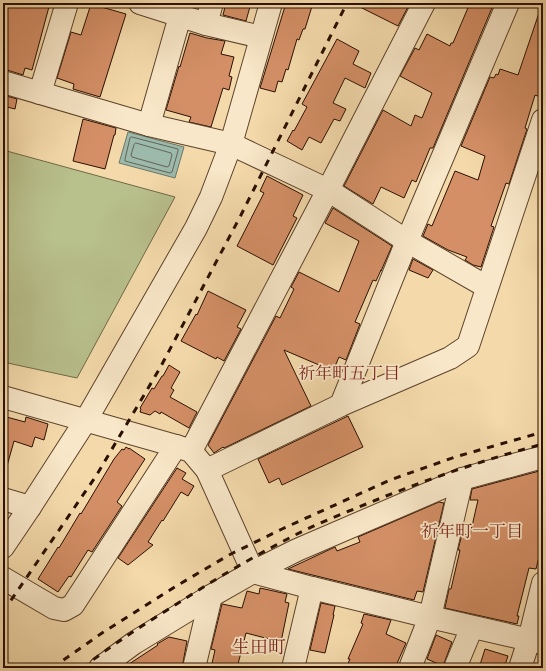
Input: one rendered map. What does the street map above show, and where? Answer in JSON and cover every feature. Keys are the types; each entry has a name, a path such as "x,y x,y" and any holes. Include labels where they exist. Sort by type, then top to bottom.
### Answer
{"street":[{"path":"40,93 67,3"},
{"path":"140,3 206,24 261,37"},
{"path":"206,24 212,3"},
{"path":"3,547 86,420 196,228 211,197 231,144 271,3"},
{"path":"3,578 54,608 64,610 73,605 184,448 328,190 424,3"},
{"path":"341,405 407,241 508,3"},
{"path":"149,125 180,16"},
{"path":"3,82 149,125 231,144 328,190 407,241 488,287"},
{"path":"207,470 341,405 450,358 468,346 543,120"},
{"path":"3,397 184,448 207,470 253,572"},
{"path":"100,668 134,643 211,596 253,572 297,550 462,479 543,457"},
{"path":"410,668 430,617 462,479"},
{"path":"3,499 30,507"},
{"path":"253,572 312,588 536,642"},
{"path":"520,668 536,642 543,584"},
{"path":"293,668 312,588"},
{"path":"194,668 211,596"},
{"path":"455,668 472,626"}],"green space":[{"path":"3,150 175,197 77,378 3,362"}],"water":[{"path":"128,132 184,147 175,178 119,163"}],"building":[{"path":"3,3 50,3 32,70 25,68 23,75 3,70"},
{"path":"226,3 251,3 246,21 223,15"},
{"path":"286,3 313,3 305,29 303,29 299,40 297,39 288,70 286,69 282,82 278,81 275,92 260,88"},
{"path":"352,3 410,3 398,26"},
{"path":"470,3 494,3 433,148 430,148 416,182 412,180 404,198 381,187 373,204 344,186 383,110 411,126 415,115 422,118 432,93 400,76 415,48 419,50 427,34 450,46 451,43 453,43"},
{"path":"91,4 126,14 100,97 73,89 74,84 57,78 71,32 81,35"},
{"path":"541,7 543,7 543,98 535,95 525,128 527,129 509,184 506,183 491,226 494,227 481,267 473,265 465,260 467,257 448,250 423,236 428,224 432,226 455,171 478,180 485,156 461,146 490,77 494,78 496,74 498,75 500,69 518,75"},
{"path":"190,33 225,41 221,54 234,57 229,76 232,77 229,90 223,88 211,127 189,122 191,117 166,110"},
{"path":"337,39 359,51 353,64 371,73 365,88 345,78 333,103 346,109 340,121 334,119 321,143 309,137 302,150 287,141 307,107 302,104"},
{"path":"3,95 17,99 15,109 3,106"},
{"path":"83,119 116,128 105,169 73,161"},
{"path":"267,176 303,195 293,216 297,218 273,265 237,246 264,193 260,191"},
{"path":"333,208 392,246 376,281 373,280 355,322 360,324 346,360 339,357 333,371 284,350 311,406 224,448 223,447 214,453 208,445 276,316 280,318 294,289 291,287 299,272 339,292 359,241 325,223"},
{"path":"413,259 433,270 428,278 409,270"},
{"path":"208,291 246,310 237,327 241,329 224,361 217,357 216,359 181,341 196,314 197,315"},
{"path":"169,365 180,372 171,388 174,390 170,397 197,412 189,428 161,412 160,414 155,411 150,415 140,412 140,408 152,388 154,389"},
{"path":"3,416 25,422 26,417 48,424 44,440 35,437 32,447 14,441 7,466 3,466"},
{"path":"348,416 363,447 282,485 279,478 269,483 258,459"},
{"path":"126,447 145,459 117,502 122,506 92,552 88,550 71,577 69,576 58,592 38,579 80,513 81,514 114,459 122,449 124,450"},
{"path":"177,468 186,473 182,479 194,486 188,496 181,492 148,542 153,545 128,565 118,558"},
{"path":"543,470 543,541 536,569 529,568 517,616 519,616 517,624 445,608 460,550 458,550 462,534 470,535 478,500 470,500 472,489"},
{"path":"439,502 444,503 423,592 417,591 414,600 288,569 335,547 337,551 360,542 358,537"},
{"path":"260,588 287,594 285,602 289,603 281,642 246,633 237,668 211,668 215,650 211,649 222,604 242,608 247,591 259,594"},
{"path":"321,603 335,606 325,653 310,650"},
{"path":"364,614 391,620 386,634 406,643 395,668 346,668 350,659 348,659 363,624 361,623"},
{"path":"436,635 452,642 443,666 427,659"},
{"path":"169,637 187,641 182,668 123,668 158,645 157,644"},
{"path":"485,649 508,656 504,668 479,668"}],"railway":[{"path":"3,612 96,476 160,368 241,215 347,3"},
{"path":"52,668 102,633 178,585 229,555 282,529 390,480 455,457 543,432"},
{"path":"82,668 126,636 204,586 305,530 355,508 425,481 483,461 543,444"}],"district":[{"name":"祈年町五丁目","path":"349,373"},
{"name":"祈年町一丁目","path":"472,531"},
{"name":"生田町","path":"259,647"}]}
